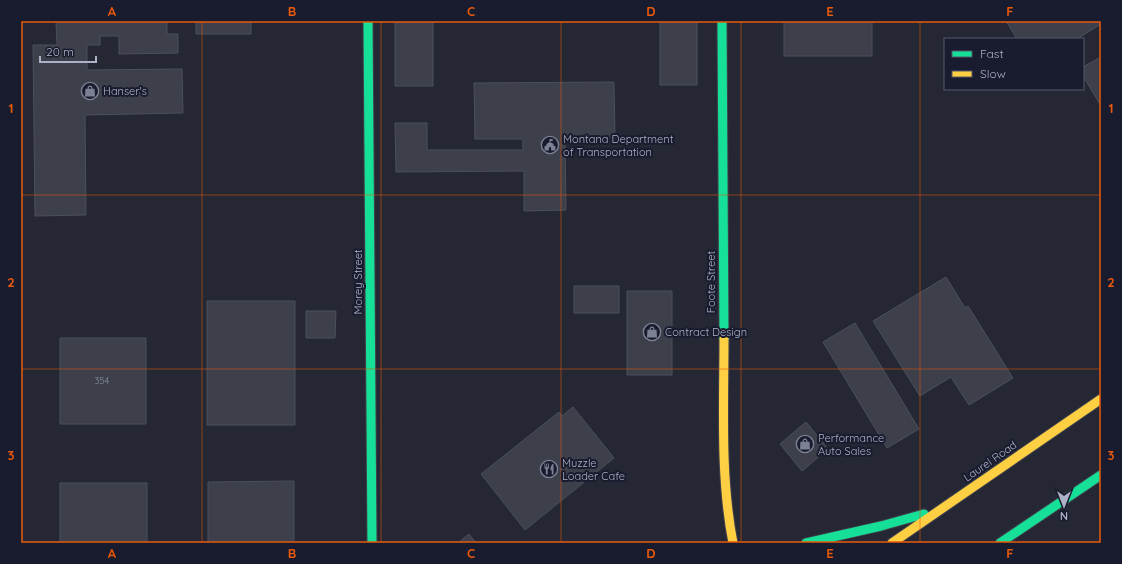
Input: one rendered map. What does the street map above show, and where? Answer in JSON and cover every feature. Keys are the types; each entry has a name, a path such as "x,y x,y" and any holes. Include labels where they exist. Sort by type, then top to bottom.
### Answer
{"street":[{"name":"Morey Street","path":"368,21 372,543"},
{"name":"Foote Street","path":"722,21 724,437 728,517 733,543"},
{"name":"Laurel Road","path":"892,543 1101,399"},
{"path":"1000,543 1101,476"},
{"path":"806,543 881,526 944,507"}],"building":[{"path":"56,21 167,21 167,34 178,34 178,53 119,54 119,36 100,36 100,45 87,45 87,70 182,69 183,113 85,115 86,215 35,216 33,45 57,45"},
{"path":"196,21 251,21 251,34 196,34"},
{"path":"395,21 433,21 433,86 395,86"},
{"path":"660,21 697,21 697,85 660,85"},
{"path":"784,21 872,21 872,56 784,56"},
{"path":"1006,21 1101,21 1101,24 1079,38 1016,38"},
{"path":"1101,57 1101,106 1084,78 1084,66"},
{"path":"614,82 615,137 565,138 566,210 524,211 524,171 396,172 395,123 427,123 427,150 523,150 523,139 475,139 474,83"},
{"path":"946,277 965,308 968,306 1013,378 969,405 951,377 920,396 873,321"},
{"path":"574,286 619,286 619,313 574,313"},
{"path":"627,291 672,291 672,375 627,375"},
{"path":"207,301 295,301 295,425 207,425"},
{"path":"306,311 336,311 335,338 306,338"},
{"path":"855,323 919,429 887,448 823,342"},
{"path":"60,338 146,338 146,424 60,424"},
{"path":"573,407 614,458 525,530 481,474 559,412 562,416"},
{"path":"806,422 828,449 802,471 780,444"},
{"path":"294,481 294,543 208,543 208,482"},
{"path":"60,483 147,483 147,543 60,543"},
{"path":"469,534 476,543 458,543"}],"traffic: fast":[{"path":"368,21 372,543"},
{"path":"722,21 724,339"},
{"path":"1000,543 1101,475"},
{"path":"806,543 881,526 924,514"}],"traffic: slow":[{"path":"724,339 724,467 733,543"},
{"path":"892,543 1101,399"}],"place":[{"name":"Hanser's","path":"90,91"},
{"name":"Montana Department of Transportation","path":"550,145"},
{"name":"Contract Design","path":"652,332"},
{"name":"Performance Auto Sales","path":"805,444"},
{"name":"Muzzle Loader Cafe","path":"549,469"}]}
